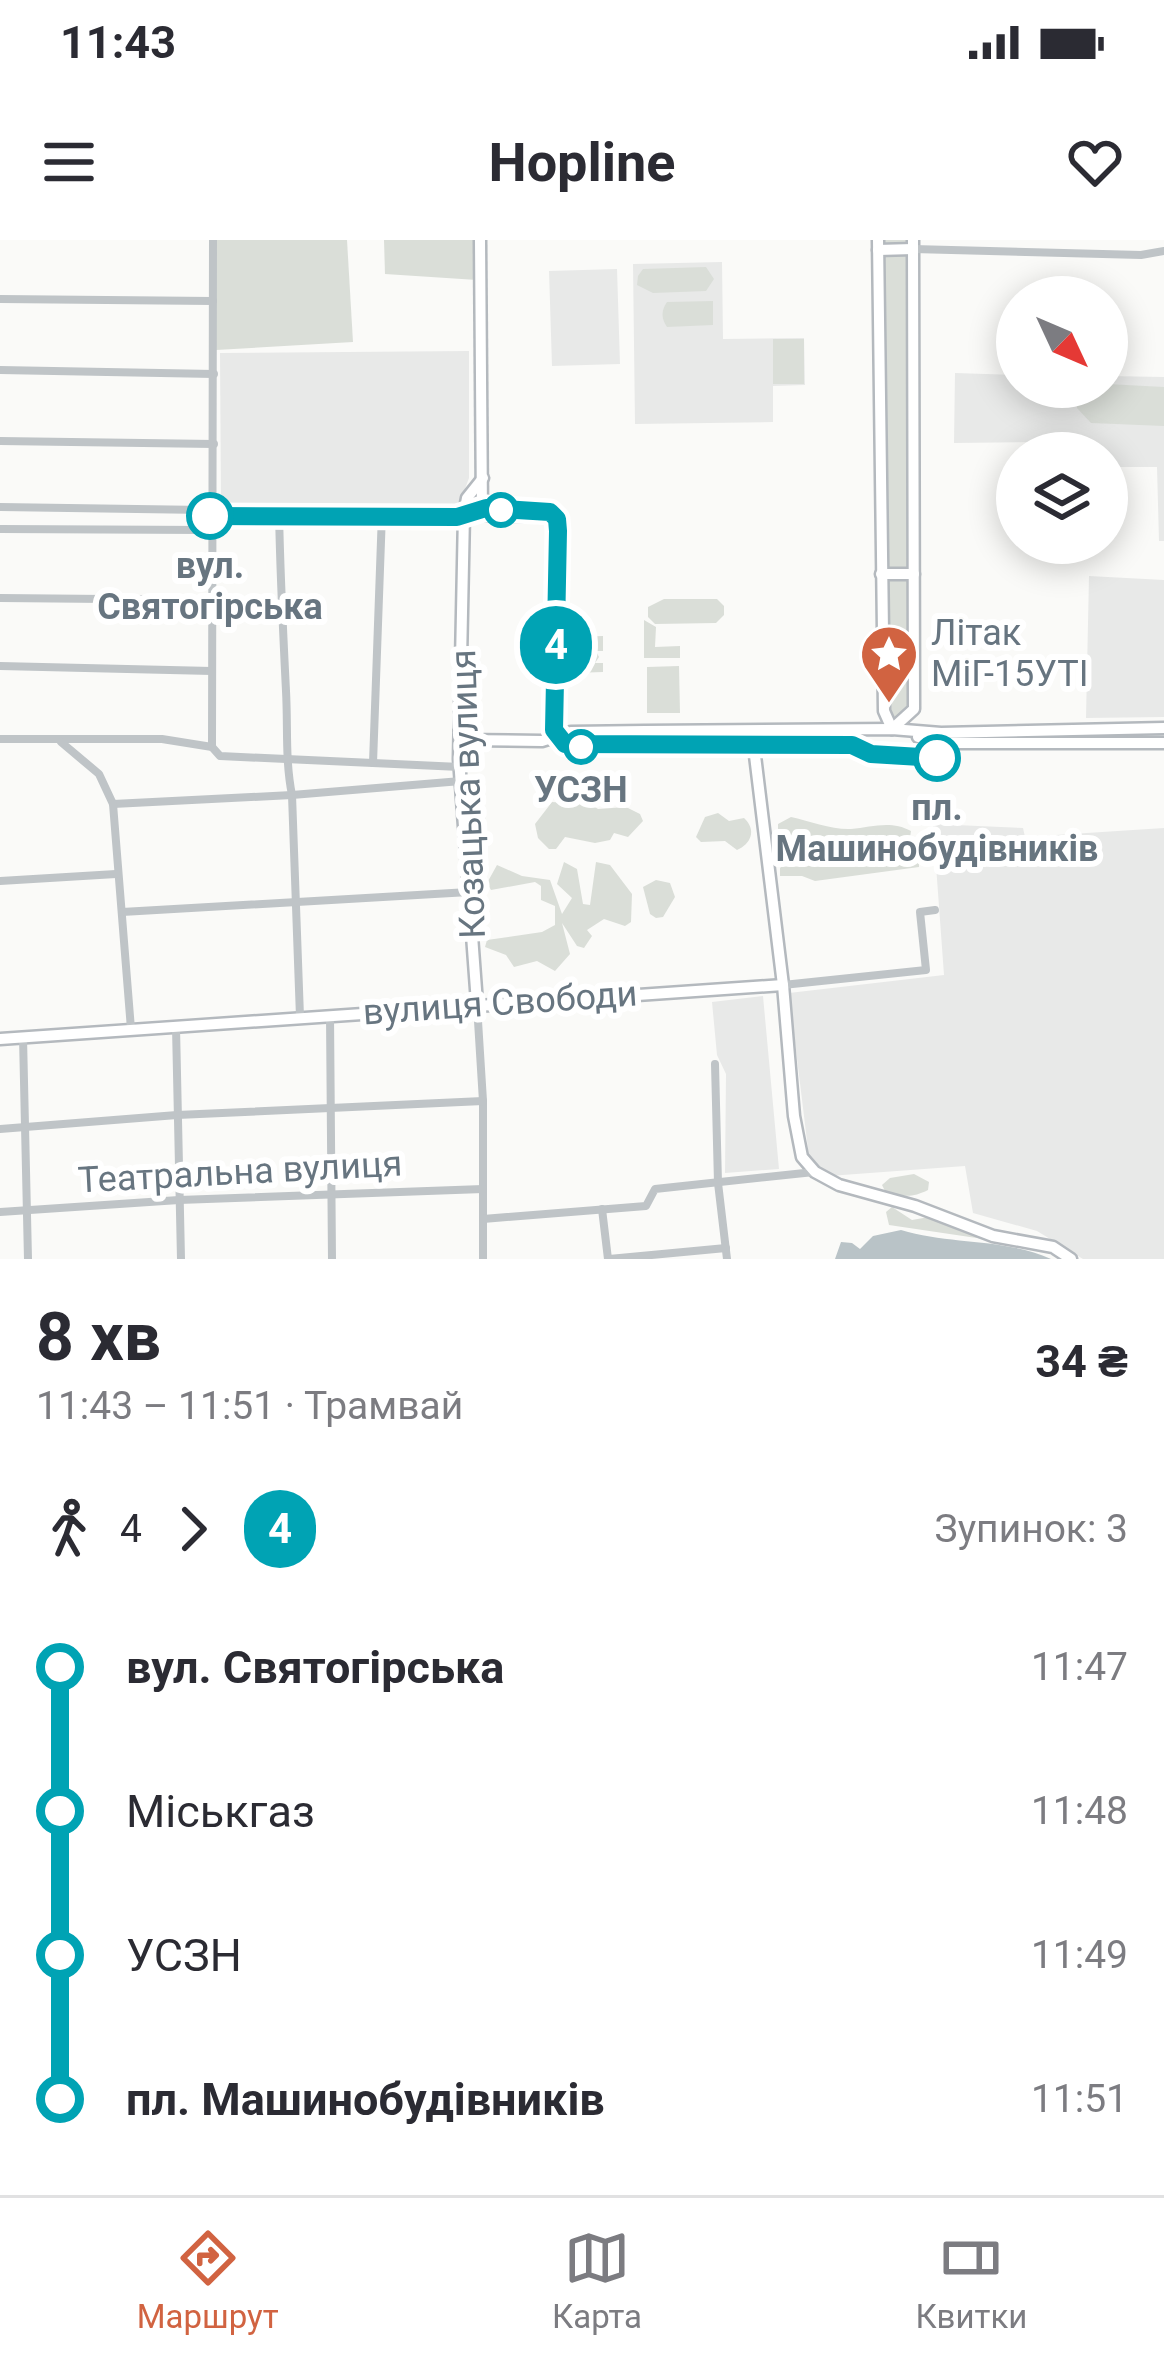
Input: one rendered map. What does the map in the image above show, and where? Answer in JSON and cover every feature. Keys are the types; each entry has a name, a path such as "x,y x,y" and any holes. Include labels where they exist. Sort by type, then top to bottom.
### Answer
{"street":[{"path":"212,747 213,240"},
{"name":"Козацька вулиця","path":"480,240 482,515"},
{"path":"1083,254 1084,240"},
{"path":"892,729 884,711 878,245 1083,254 1164,251"},
{"path":"892,729 914,709 913,245"},
{"path":"0,299 213,301"},
{"path":"0,370 214,374"},
{"path":"0,441 214,444"},
{"name":"Козацька вулиця","path":"482,478 467,498 464,514 460,766 483,1101 483,1259"},
{"path":"0,507 548,517 555,521 551,727 559,735"},
{"path":"0,529 205,530 215,510"},
{"path":"279,511 285,759 292,795 300,1016"},
{"path":"373,763 382,513"},
{"path":"881,574 914,574"},
{"path":"0,598 213,600"},
{"path":"0,666 212,671"},
{"path":"460,740 752,731 1164,728"},
{"path":"892,729 941,743 1164,743"},
{"path":"752,731 802,1157 815,1172 838,1185 915,1206 993,1235 1053,1247 1071,1259"},
{"path":"0,739 162,739 212,747 220,756 460,766"},
{"path":"60,740 98,774 113,804 131,1029"},
{"path":"113,804 461,781"},
{"path":"0,881 116,874"},
{"path":"122,912 469,892"},
{"name":"вулиця Свободи","path":"0,1039 783,985 926,970 920,912 935,910"},
{"path":"330,1014 332,1259"},
{"path":"176,1026 181,1259"},
{"path":"22,1037 28,1259"},
{"path":"602,1209 608,1259 727,1254 718,1183 716,1064"},
{"path":"0,1129 177,1115 483,1101"},
{"path":"483,1220 646,1206 656,1189 815,1172"},
{"name":"Театральна вулиця","path":"0,1212 333,1192 483,1189"}],"shaded area":[{"path":"216,240 347,240 353,342 216,350"},
{"path":"384,240 476,240 477,280 385,274"},
{"path":"883,240 909,240 911,717 887,717"},
{"path":"722,262 723,339 804,338 805,385 773,386 773,422 635,424 633,264"},
{"path":"706,267 714,279 706,291 653,293 637,285 643,269"},
{"path":"617,269 620,364 552,366 549,271"},
{"path":"713,301 713,325 667,327 664,321 667,302"},
{"path":"773,339 804,339 804,384 773,384"},
{"path":"469,351 469,478 459,505 221,504 220,353"},
{"path":"955,373 996,374 996,408 1128,408 1128,376 1164,377 1164,541 1159,541 1157,467 1128,467 1128,432 996,432 996,443 954,443"},
{"path":"1128,385 1164,387 1164,426 1091,423 1077,408 1128,408"},
{"path":"1089,576 1164,580 1164,717 1086,718"},
{"path":"664,599 717,599 724,606 724,615 716,623 655,624 648,617 648,607"},
{"path":"644,620 656,627 655,647 680,646 680,658 644,658"},
{"path":"603,636 603,651 596,651 595,663 603,663 603,672 574,673 573,637"},
{"path":"679,666 680,713 647,713 647,667"},
{"path":"476,800 486,822 481,862 473,814"},
{"path":"552,802 598,809 626,807 643,821 628,837 614,833 610,840 595,843 565,837 556,849 549,849 538,838 535,824"},
{"path":"718,813 729,821 744,818 748,823 751,836 742,847 737,850 725,841 701,842 696,837 705,817"},
{"path":"791,817 844,829 904,828 911,831 909,845 919,853 919,867 815,881 780,876 780,868 789,859 860,858 900,846 892,835 875,848 799,840 778,831 778,824"},
{"path":"933,824 1023,828 1025,837 1164,828 1164,1259 1083,1259 1037,1231 973,1213 965,1166 829,1176 809,1157 789,993 944,975"},
{"path":"564,862 577,869 583,904 590,905 596,862 610,865 632,894 631,922 625,926 604,919 587,930 592,936 584,948 577,946 562,923 570,954 555,971 537,961 514,967 506,955 485,947 487,940 542,932 555,925 555,906 541,900 541,886 535,882 491,890 487,883 497,865 522,876 550,880 562,914 572,898 557,884"},
{"path":"656,880 670,883 675,897 663,917 656,918 650,914 643,887"},
{"path":"763,996 779,1169 725,1173 726,1074 717,1055 712,1002"},
{"path":"914,1174 929,1182 928,1190 902,1195 885,1191 882,1185 890,1178"},
{"path":"892,1207 912,1220 929,1217 1017,1244 889,1225 886,1212"},
{"path":"901,1230 1015,1248 1051,1259 835,1259 841,1242 860,1249 873,1236"}],"tram line":[{"name":"4","path":"210,516 457,517 486,508 550,512 557,519 558,531 554,730 565,744 852,745 871,754 937,758"}],"place":[{"name":"вул. Святогірська","path":"210,516"},
{"name":"Літак МіГ-15УТІ","path":"889,705"},
{"name":"УСЗН","path":"581,747"},
{"name":"пл. Машинобудівників","path":"937,758"}]}
